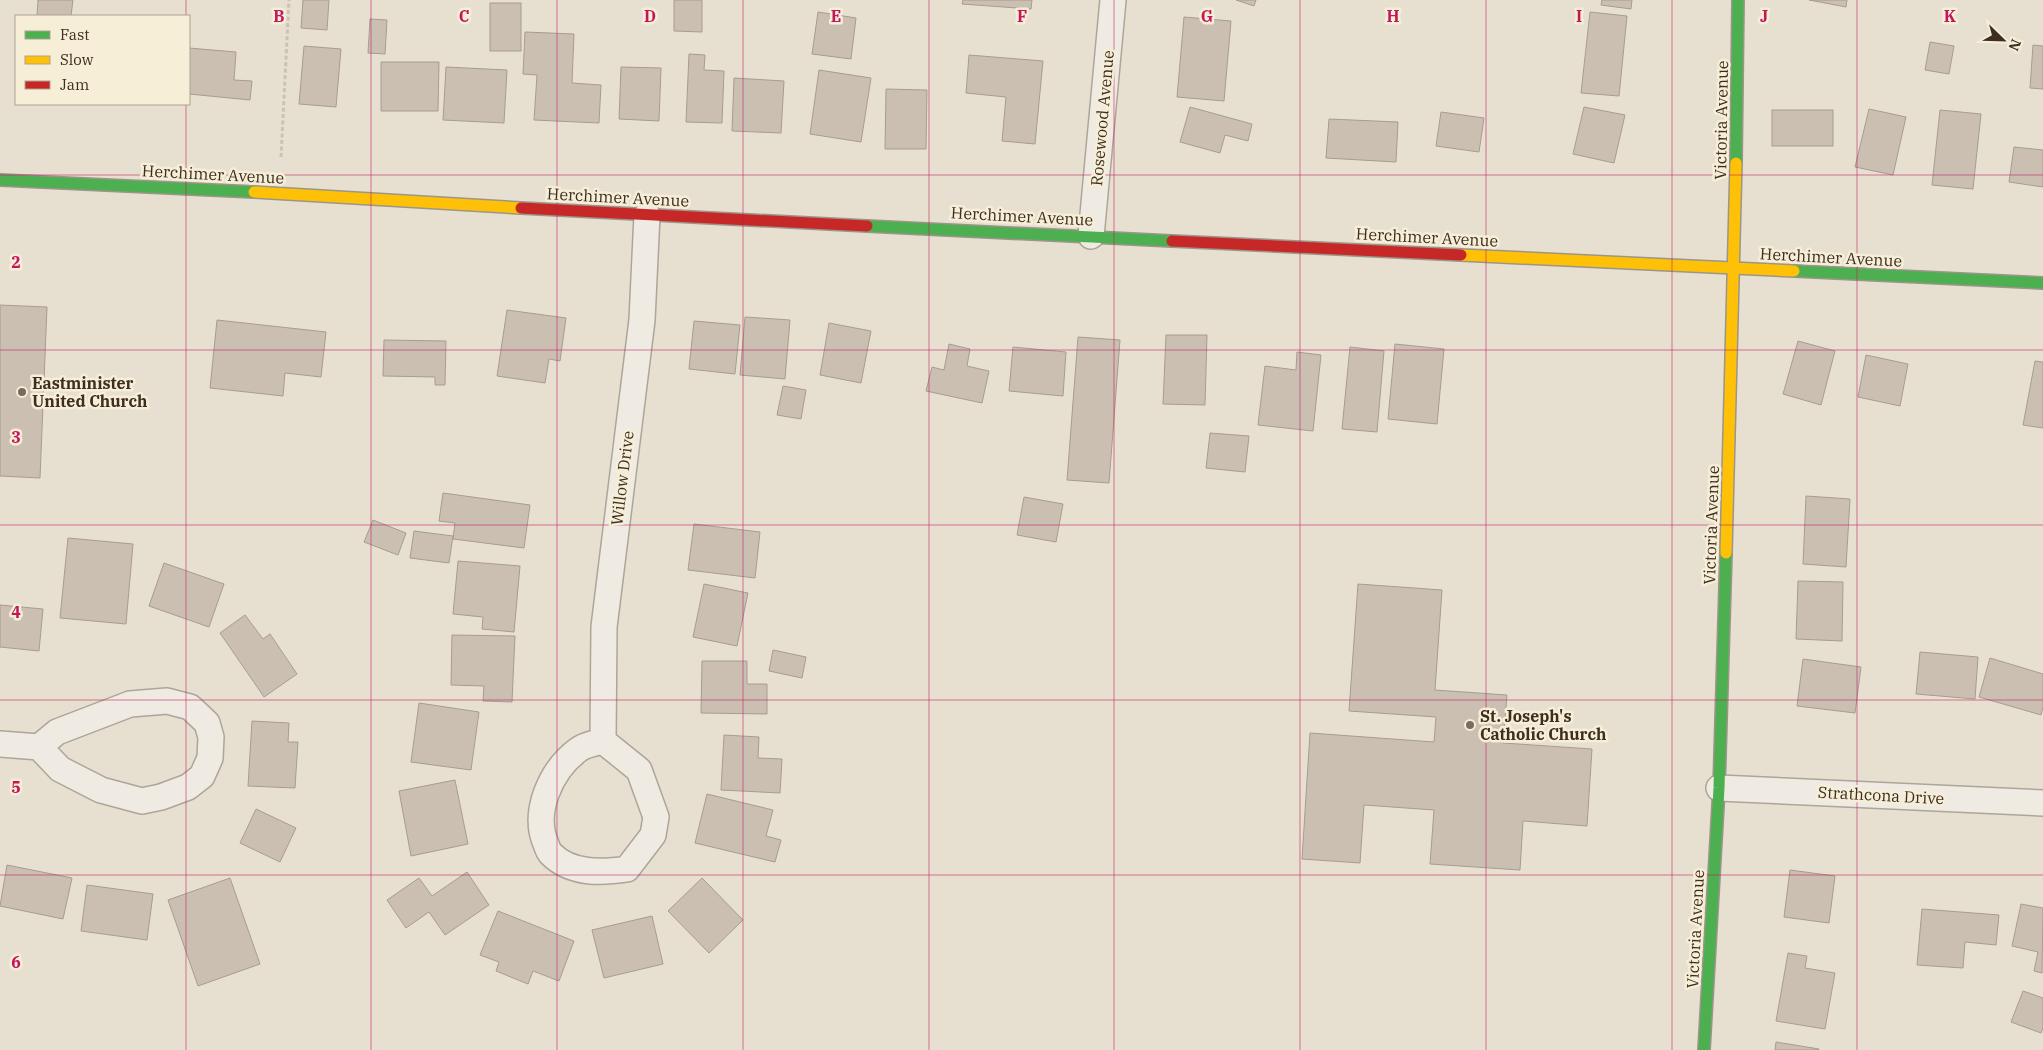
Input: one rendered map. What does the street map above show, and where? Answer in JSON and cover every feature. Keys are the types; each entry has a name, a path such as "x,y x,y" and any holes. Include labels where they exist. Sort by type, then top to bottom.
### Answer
{"street":[{"name":"Rosewood Avenue","path":"1091,236 1113,0"},
{"name":"Victoria Avenue","path":"1704,1050 1719,788 1735,269 1738,0"},
{"name":"Herchimer Avenue","path":"0,180 178,188 647,215 2043,283"},
{"name":"Willow Drive","path":"603,741 604,627 642,320 647,215"},
{"path":"0,744 38,748 60,769 101,790 142,801 161,798 188,787 202,776 210,758 211,737 208,723 190,707 167,701 130,704 57,732 38,748"},
{"path":"603,741 639,770 656,817 653,835 627,869 606,872 577,869 550,854 542,835 541,815 541,806 558,770 579,749 603,741"},
{"name":"Strathcona Drive","path":"1719,788 2043,803"}],"path":[{"path":"281,157 289,0"}],"building":[{"path":"38,0 73,0 71,15 37,15"},
{"path":"303,0 329,0 327,30 301,28"},
{"path":"674,0 702,0 702,32 674,31"},
{"path":"963,0 1032,0 1031,9 962,4"},
{"path":"1236,0 1256,0 1254,6"},
{"path":"1602,0 1632,0 1631,9 1601,5"},
{"path":"1809,0 1847,0 1846,7"},
{"path":"490,3 521,3 521,51 490,51"},
{"path":"818,12 856,18 851,59 812,54"},
{"path":"1590,12 1627,16 1619,96 1581,93"},
{"path":"1184,17 1231,21 1224,101 1177,97"},
{"path":"370,19 387,20 385,54 368,53"},
{"path":"525,32 574,34 572,83 601,85 599,123 534,120 537,75 523,74"},
{"path":"1930,42 1954,46 1949,74 1925,70"},
{"path":"2033,45 2043,46 2043,89 2030,88"},
{"path":"304,46 341,49 336,107 299,104"},
{"path":"190,48 236,52 234,80 252,81 250,100 190,94"},
{"path":"689,54 705,55 704,70 724,71 722,123 686,122"},
{"path":"969,55 1043,61 1035,144 1002,141 1006,97 966,93"},
{"path":"381,62 439,62 438,111 381,111"},
{"path":"446,67 507,70 504,123 443,120"},
{"path":"621,67 661,68 659,121 619,119"},
{"path":"819,70 871,78 861,142 810,134"},
{"path":"734,78 784,81 781,133 732,131"},
{"path":"886,89 927,90 926,149 885,149"},
{"path":"1190,107 1252,124 1248,141 1225,135 1220,153 1180,142"},
{"path":"1584,107 1625,115 1614,163 1573,154"},
{"path":"1869,109 1906,117 1893,175 1855,167"},
{"path":"1772,110 1833,110 1833,146 1772,146"},
{"path":"1940,110 1981,114 1973,189 1932,185"},
{"path":"1441,112 1484,118 1479,152 1436,146"},
{"path":"1329,119 1398,122 1396,162 1326,158"},
{"path":"2014,147 2043,150 2043,187 2009,182"},
{"name":"Eastminister United Church","path":"0,305 47,307 40,478 0,476"},
{"path":"507,310 566,318 560,361 549,359 545,383 497,376"},
{"path":"745,317 790,320 785,379 740,375"},
{"path":"217,320 326,332 321,377 285,373 283,396 210,388"},
{"path":"694,321 740,325 735,374 689,369"},
{"path":"829,323 871,331 861,383 820,375"},
{"path":"1166,335 1207,335 1205,405 1163,404"},
{"path":"1078,337 1120,340 1109,483 1067,480"},
{"path":"384,340 446,341 445,385 435,385 435,377 383,376"},
{"path":"1798,341 1835,351 1821,405 1783,394"},
{"path":"949,344 970,349 967,366 989,371 982,403 926,391 932,367 944,370"},
{"path":"1395,344 1444,349 1437,424 1388,419"},
{"path":"1013,347 1066,352 1063,396 1009,391"},
{"path":"1350,347 1384,351 1377,432 1342,429"},
{"path":"1297,352 1321,355 1313,431 1258,425 1265,366 1296,370"},
{"path":"1866,355 1908,364 1900,406 1858,397"},
{"path":"2035,361 2043,362 2043,428 2023,425"},
{"path":"783,386 806,390 801,419 777,415"},
{"path":"1210,433 1249,436 1245,472 1206,468"},
{"path":"443,493 530,505 524,548 453,539 455,523 439,521"},
{"path":"1806,496 1850,499 1846,567 1803,564"},
{"path":"1024,497 1063,504 1056,542 1017,535"},
{"path":"373,520 406,533 398,555 364,542"},
{"path":"694,524 760,532 755,578 688,570"},
{"path":"414,531 453,536 449,563 410,558"},
{"path":"68,538 133,544 126,624 60,618"},
{"path":"458,561 520,566 514,632 482,629 483,617 453,614"},
{"path":"164,563 224,584 209,627 149,606"},
{"path":"1798,581 1843,582 1842,641 1796,639"},
{"path":"704,584 748,593 737,646 693,637"},
{"name":"St. Joseph's Catholic Church","path":"1358,584 1442,590 1435,690 1507,695 1503,743 1592,749 1587,826 1523,821 1520,870 1430,864 1434,810 1364,805 1360,863 1302,859 1310,733 1434,742 1436,717 1349,711"},
{"path":"0,605 43,609 39,651 0,647"},
{"path":"245,615 263,639 270,634 297,674 264,697 220,633"},
{"path":"452,635 515,636 512,702 483,701 484,686 451,685"},
{"path":"773,650 806,657 802,678 769,671"},
{"path":"1920,652 1978,657 1975,699 1916,694"},
{"path":"1990,658 2043,674 2043,707 2041,715 1979,697"},
{"path":"1803,659 1861,667 1855,713 1797,706"},
{"path":"702,661 747,661 747,684 767,684 767,714 701,713"},
{"path":"419,703 479,712 471,770 411,762"},
{"path":"252,721 289,723 288,742 298,742 295,788 248,786"},
{"path":"724,735 759,737 758,758 782,759 780,793 721,790"},
{"path":"455,780 468,844 411,856 399,791"},
{"path":"707,794 773,810 766,836 781,840 775,862 695,843"},
{"path":"256,809 296,828 280,862 240,843"},
{"path":"7,865 72,878 63,919 0,906"},
{"path":"1790,870 1835,876 1829,923 1784,917"},
{"path":"467,872 489,905 445,935 429,912 406,928 387,900 419,878 432,896"},
{"path":"230,878 260,964 198,986 168,900"},
{"path":"702,878 743,920 709,953 668,911"},
{"path":"87,885 153,894 147,940 81,931"},
{"path":"2021,904 2043,908 2042,973 2034,971 2038,952 2012,946"},
{"path":"1922,909 1999,915 1996,945 1965,942 1963,968 1917,965"},
{"path":"498,911 574,941 559,981 533,971 528,984 496,971 499,962 480,955"},
{"path":"652,916 663,964 604,978 592,930"},
{"path":"1788,953 1807,956 1805,968 1835,973 1825,1029 1776,1021"},
{"path":"2023,991 2043,998 2043,1028 2041,1033 2011,1022"},
{"path":"1776,1042 1819,1049 1819,1050 1775,1050"}],"traffic: fast":[{"path":"1736,163 1738,0"},
{"path":"0,180 254,192"},
{"path":"867,226 1172,241"},
{"path":"1794,271 2043,283"},
{"path":"1704,1050 1719,788 1726,553"}],"traffic: slow":[{"path":"1726,553 1736,163"},
{"path":"254,192 521,208"},
{"path":"1461,255 1794,271"}],"traffic: jam":[{"path":"521,208 867,226"},
{"path":"1172,241 1461,255"}],"place":[{"name":"Eastminister United Church","path":"22,392"},
{"name":"St. Joseph's Catholic Church","path":"1470,725"}]}
